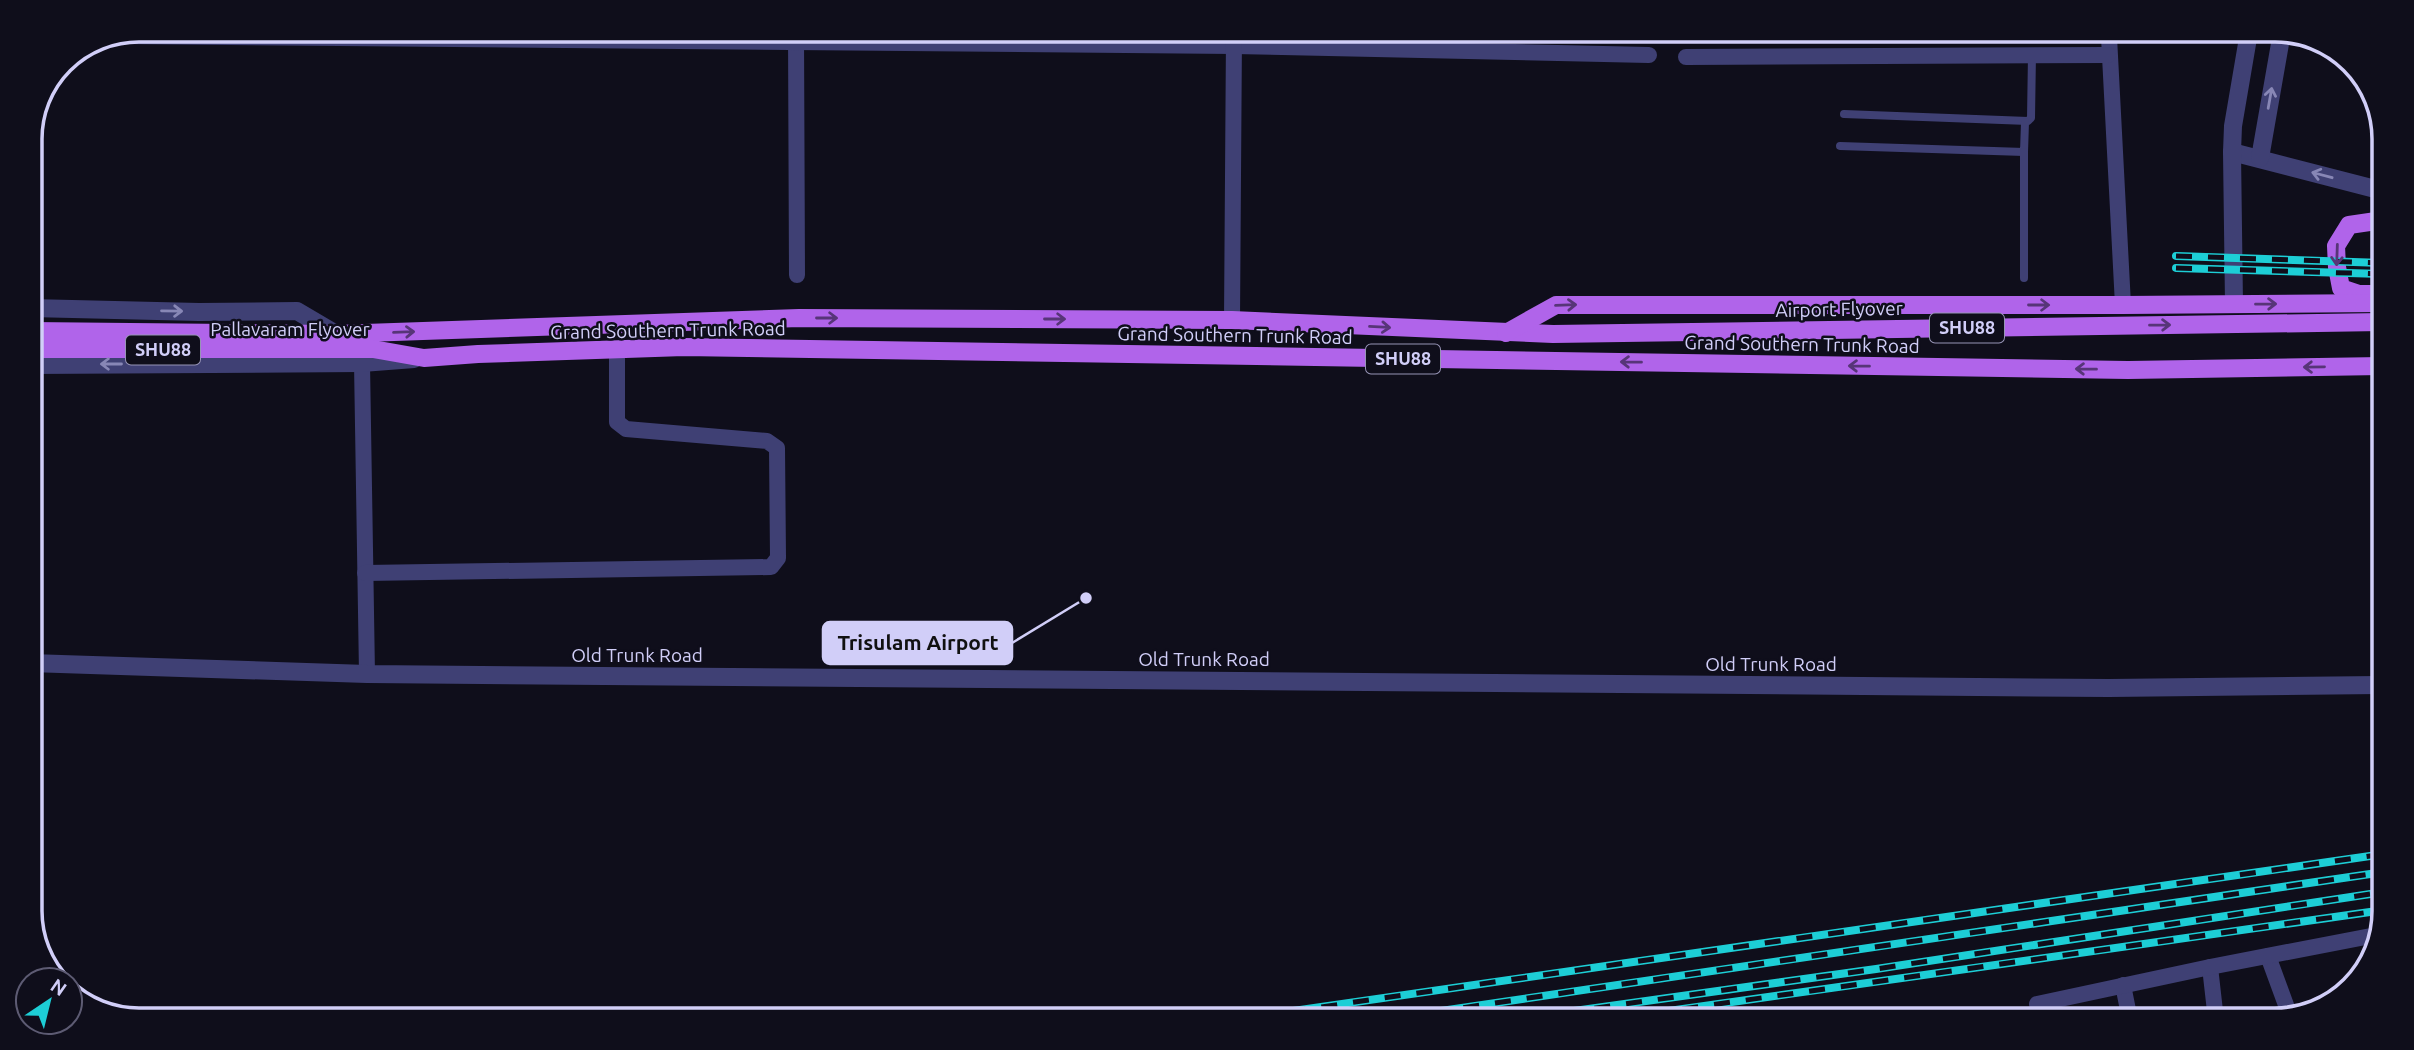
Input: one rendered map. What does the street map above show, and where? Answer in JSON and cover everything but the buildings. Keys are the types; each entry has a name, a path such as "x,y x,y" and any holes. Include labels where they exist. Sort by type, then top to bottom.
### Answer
{"main road":[{"path":"2372,222 2349,225 2336,246 2341,288 2359,294 2372,295"},
{"path":"1506,333 1556,305 2372,303"},
{"name":"Grand Southern Trunk Road","path":"336,334 799,318 1232,320 1506,333"},
{"name":"Airport Flyover","path":"1506,333 2372,322"},
{"name":"Pallavaram Flyover","path":"42,331 336,334"},
{"name":"Grand Southern Trunk Road","path":"424,358 684,347 2128,370 2372,366"},
{"name":"Pallavaram Flyover","path":"42,349 373,349 424,358"}],"street":[{"path":"796,42 797,275"},
{"path":"1232,320 1234,42"},
{"path":"1289,42 1649,55"},
{"path":"2109,42 2123,305"},
{"path":"2234,304 2233,126 2247,42"},
{"path":"2260,158 2280,43"},
{"path":"1686,57 2108,55"},
{"path":"2232,152 2372,188"},
{"path":"42,308 199,312 297,310 336,334"},
{"path":"365,573 771,567 776,563 777,448 767,441 626,429 620,426 617,422 617,350"},
{"path":"42,365 362,363 424,358"},
{"path":"362,363 367,674"},
{"name":"Old Trunk Road","path":"42,663 367,674 2095,688 2372,685"},
{"path":"2037,1008 2036,1004 2123,985 2368,937"},
{"path":"2268,956 2287,1007"},
{"path":"2210,967 2215,1008"},
{"path":"2123,985 2128,1008"}],"lane":[{"path":"1844,114 2025,122 2031,118 2032,54"},
{"path":"2024,278 2025,122"},
{"path":"1839,146 2024,152"}],"railway":[{"path":"2176,256 2372,263"},
{"path":"2176,268 2372,274"},
{"path":"1314,1008 2372,856"},
{"path":"1461,1008 2372,874"},
{"path":"1596,1008 1876,969 2372,894"},
{"path":"1690,1008 2372,912"}],"place":[{"name":"Trisulam Airport","path":"1086,598"}]}
